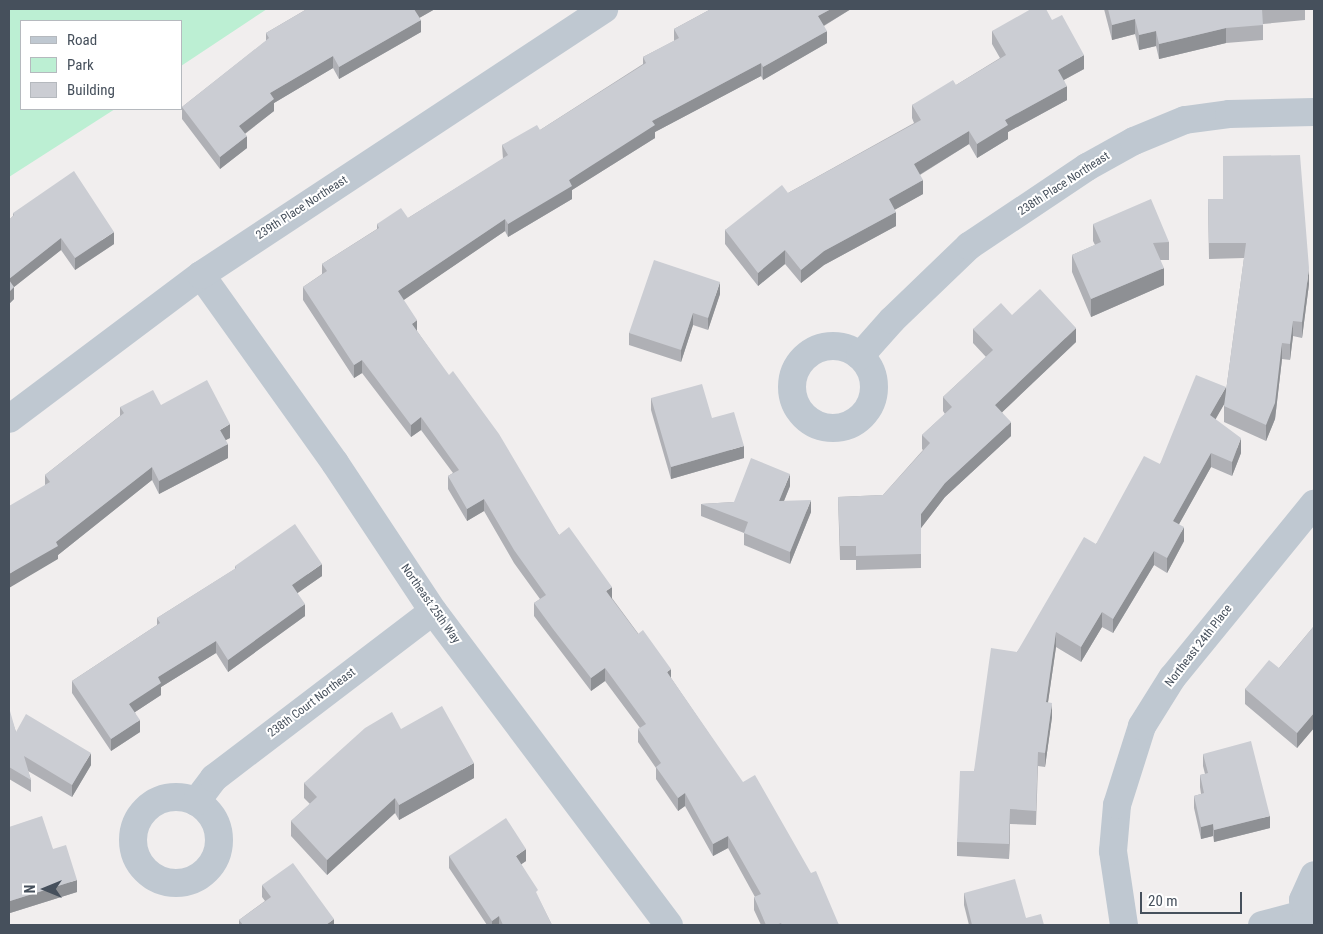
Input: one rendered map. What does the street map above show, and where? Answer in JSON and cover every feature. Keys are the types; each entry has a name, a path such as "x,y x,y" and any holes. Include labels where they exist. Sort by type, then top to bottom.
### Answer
{"street":[{"name":"239th Place Northeast","path":"9,419 201,275 604,9"},
{"name":"238th Place Northeast","path":"860,356 892,320 970,246 1086,167 1126,145 1185,120 1228,114 1314,112"},
{"name":"Northeast 25th Way","path":"201,275 335,463 433,611 669,925"},
{"name":"Northeast 24th Place","path":"1124,925 1116,889 1113,851 1117,805 1142,726 1172,678 1314,504"},
{"name":"238th Court Northeast","path":"196,802 214,778 433,611"},
{"path":"1262,925 1307,920 1305,894 1314,875"}],"green space":[{"path":"9,9 267,9 182,65 182,20 20,20 20,110 113,110 9,177"}],"building":[{"path":"307,9 414,9 421,20 339,67 333,56 270,93 274,99 239,126 247,136 220,157 182,107 269,38 266,33"},
{"path":"711,9 831,9 818,16 827,31 763,67 761,63 652,121 655,125 569,180 572,186 508,224 505,219 398,291 417,320 412,324 449,375 453,371 499,434 559,535 569,527 612,587 606,591 638,634 643,630 671,669 667,672 743,782 755,775 811,873 816,871 839,925 782,925 781,923 766,925 754,897 761,894 728,836 713,844 685,793 678,798 656,767 661,763 638,729 646,724 605,668 591,678 534,603 546,595 514,550 484,499 467,509 448,476 459,470 421,417 411,425 362,360 354,365 303,287 327,271 322,264 379,228 377,224 401,208 408,218 508,155 502,145 537,125 540,130 646,63 643,57 679,38 674,29"},
{"path":"1031,9 1046,9 1052,20 1062,15 1084,55 1058,70 1067,86 1005,120 1008,125 977,144 969,131 914,164 923,180 889,199 896,212 824,251 801,270 785,250 758,273 725,230 782,185 788,193 921,120 912,105 953,80 956,85 1006,55 992,31"},
{"path":"1108,9 1262,9 1263,25 1226,28 1159,44 1156,31 1139,35 1135,19 1112,25"},
{"path":"1300,155 1309,268 1302,322 1293,321 1290,344 1282,343 1275,403 1266,425 1224,406 1246,243 1209,243 1208,199 1223,199 1223,156"},
{"path":"74,171 114,232 75,258 61,238 9,279 9,220 14,215 13,213"},
{"path":"1151,199 1169,242 1153,243 1164,268 1091,299 1072,255 1101,242 1093,224"},
{"path":"654,260 720,282 708,318 693,313 681,350 629,333"},
{"path":"9,280 14,287 9,292"},
{"path":"1040,289 1076,328 995,405 1011,422 945,483 921,514 921,554 856,556 856,546 840,546 838,497 883,495 930,443 922,435 952,407 943,397 993,350 973,329 1001,303 1012,315"},
{"path":"1196,375 1226,387 1210,415 1241,438 1232,462 1211,453 1173,521 1184,527 1167,558 1154,551 1113,619 1102,612 1081,647 1056,632 1046,702 1052,703 1045,753 1038,752 1036,811 1010,809 1009,844 957,842 960,771 974,771 991,648 1017,652 1084,537 1096,544 1144,456 1160,464"},
{"path":"207,380 230,424 220,430 228,444 159,481 152,467 56,542 58,546 9,574 9,506 50,482 45,475 124,413 120,407 153,390 161,405"},
{"path":"702,384 712,418 734,412 744,446 671,467 651,398"},
{"path":"751,458 790,474 779,501 811,500 790,552 744,533 748,522 701,504 734,502"},
{"path":"295,524 322,564 292,585 305,604 228,660 216,641 158,677 161,683 129,704 140,720 111,739 72,681 160,623 157,618 236,568 235,566"},
{"path":"1314,626 1314,713 1297,733 1245,689 1269,660 1279,668"},
{"path":"442,706 474,763 399,805 395,798 327,860 291,821 317,797 304,783 365,728 392,712 401,729"},
{"path":"10,711 16,732 26,714 91,753 72,785 24,756 31,780 9,767"},
{"path":"1251,741 1270,816 1214,830 1213,824 1201,827 1194,796 1204,793 1200,775 1208,773 1203,754"},
{"path":"42,816 53,849 66,845 77,880 10,901 9,827"},
{"path":"506,818 526,849 516,856 538,890 536,892 552,925 503,925 499,916 492,921 449,856"},
{"path":"293,863 334,919 326,925 243,925 239,920 271,897 262,885"},
{"path":"1015,879 1026,918 1041,914 1044,925 972,925 964,893"}]}
